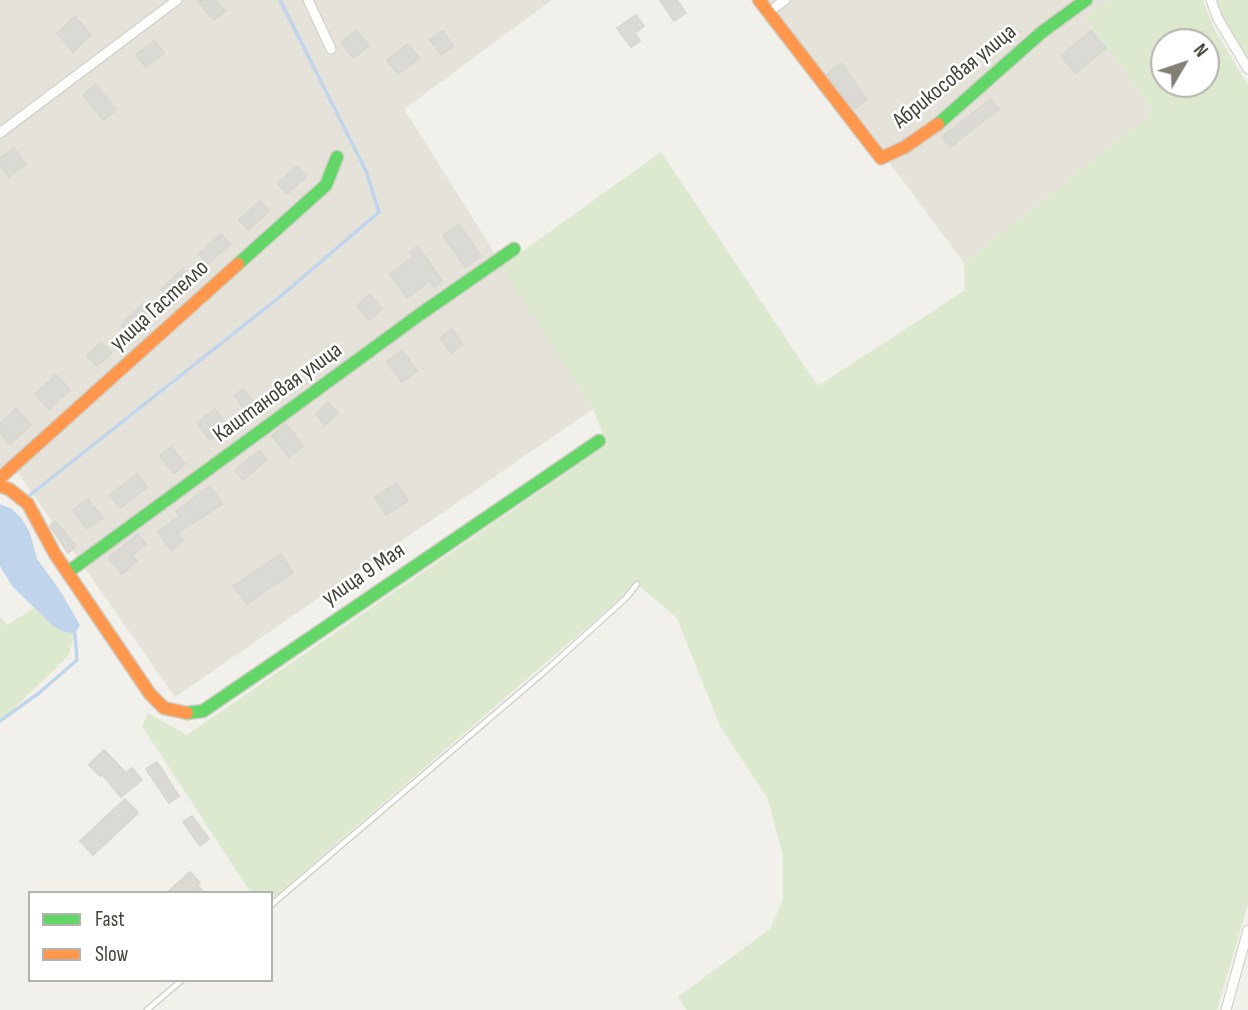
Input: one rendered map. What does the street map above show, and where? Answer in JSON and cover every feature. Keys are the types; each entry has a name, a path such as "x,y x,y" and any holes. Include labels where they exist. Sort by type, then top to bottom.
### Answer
{"street":[{"path":"0,133 177,0"},
{"path":"308,0 331,49"},
{"path":"759,0 769,12 785,0"},
{"name":"Абрикосовая улица","path":"769,12 881,158 905,147 934,128 1042,32 1086,0"},
{"path":"1211,0 1217,19 1248,69"},
{"name":"улица Гастелло","path":"0,478 326,186 337,157"},
{"name":"Каштановая улица","path":"68,572 419,315 514,249"},
{"name":"улица 9 Мая","path":"68,572 150,694 164,708 191,714 203,711 599,441"},
{"path":"0,486 9,489 28,504 40,530 68,572"},
{"path":"1226,1010 1248,930"}],"lane":[{"path":"273,903 544,673 626,598 636,584"},
{"path":"146,1010 180,982"}],"shaded area":[{"path":"0,0 552,0 404,109 593,409 175,697 16,470 0,480"},
{"path":"769,0 1111,0 1085,17 1154,112 964,263"}],"green space":[{"path":"1111,0 1203,0 1214,28 1150,28 1150,98 1220,98 1220,39 1248,85 1248,904 1217,1010 687,1010 678,997 770,929 783,900 783,856 768,799 720,726 677,618 637,584 273,898 273,891 250,891 142,726 148,713 187,735 607,445 593,409 502,266 661,152 818,386 965,290 964,263 1154,112 1085,17"},
{"path":"1215,0 1248,0 1248,59 1220,16"},
{"path":"34,608 61,631 75,634 68,656 0,722 0,617 7,625"}],"water":[{"path":"0,504 12,509 22,519 30,533 37,559 80,625 75,634 53,626 12,586 0,566"}],"building":[{"path":"197,0 215,0 225,11 214,20"},
{"path":"660,0 677,0 686,13 674,21"},
{"path":"636,15 644,26 635,33 640,41 631,47 617,28"},
{"path":"75,17 91,35 73,52 57,33"},
{"path":"356,30 369,46 354,58 341,43"},
{"path":"443,31 453,46 441,55 430,40"},
{"path":"1091,31 1106,48 1076,73 1061,56"},
{"path":"154,41 164,53 146,67 136,55"},
{"path":"408,44 419,58 398,74 387,60"},
{"path":"841,63 867,100 854,109 827,74"},
{"path":"96,84 116,110 103,120 83,95"},
{"path":"991,99 999,109 950,147 942,137"},
{"path":"14,148 26,164 9,177 0,165 0,159"},
{"path":"297,166 306,176 287,194 278,183"},
{"path":"260,201 269,211 248,230 239,220"},
{"path":"459,224 481,256 465,267 443,235"},
{"path":"221,234 230,244 208,264 199,254"},
{"path":"418,246 442,281 434,287 430,281 407,298 390,274 413,257 410,252"},
{"path":"183,269 191,278 170,298 161,289"},
{"path":"370,295 382,309 369,320 357,306"},
{"path":"143,304 152,313 129,334 121,325"},
{"path":"452,329 463,344 451,353 440,338"},
{"path":"101,342 111,353 97,366 87,355"},
{"path":"402,350 417,371 402,382 387,362"},
{"path":"56,375 70,390 49,409 35,394"},
{"path":"243,389 258,407 249,415 234,396"},
{"path":"328,402 338,413 325,425 316,414"},
{"path":"16,409 31,425 10,444 0,433 0,424"},
{"path":"215,409 228,427 210,440 197,423"},
{"path":"286,424 303,446 289,457 272,436"},
{"path":"171,447 185,464 174,473 160,456"},
{"path":"260,450 267,460 243,480 235,470"},
{"path":"137,474 147,487 120,508 110,495"},
{"path":"397,483 408,501 386,515 375,497"},
{"path":"210,486 223,504 177,533 183,541 171,550 158,532 180,516 176,511"},
{"path":"88,499 103,518 87,529 73,510"},
{"path":"55,521 76,546 68,553 50,526"},
{"path":"138,534 146,544 132,555 137,561 122,574 109,558"},
{"path":"281,554 293,573 247,604 233,586"},
{"path":"104,750 126,773 132,768 142,780 121,797 102,774 100,776 89,765"},
{"path":"157,762 179,796 169,803 146,769"},
{"path":"125,799 138,813 93,855 80,841"},
{"path":"192,816 209,839 200,846 183,822"},
{"path":"190,872 200,883 197,885 202,891 169,891"}],"waterway":[{"path":"30,495 282,295 379,212 366,171 280,0"},
{"path":"0,721 39,693 77,660 75,634"}],"traffic: fast":[{"path":"938,124 1042,32 1086,0"},
{"path":"238,264 326,185 337,157"},
{"path":"68,572 419,315 514,249"},
{"path":"187,713 203,711 599,441"}],"traffic: slow":[{"path":"759,0 881,158 905,147 938,124"},
{"path":"0,478 238,264"},
{"path":"0,486 9,489 28,504 55,554 150,694 164,708 187,713"}]}
